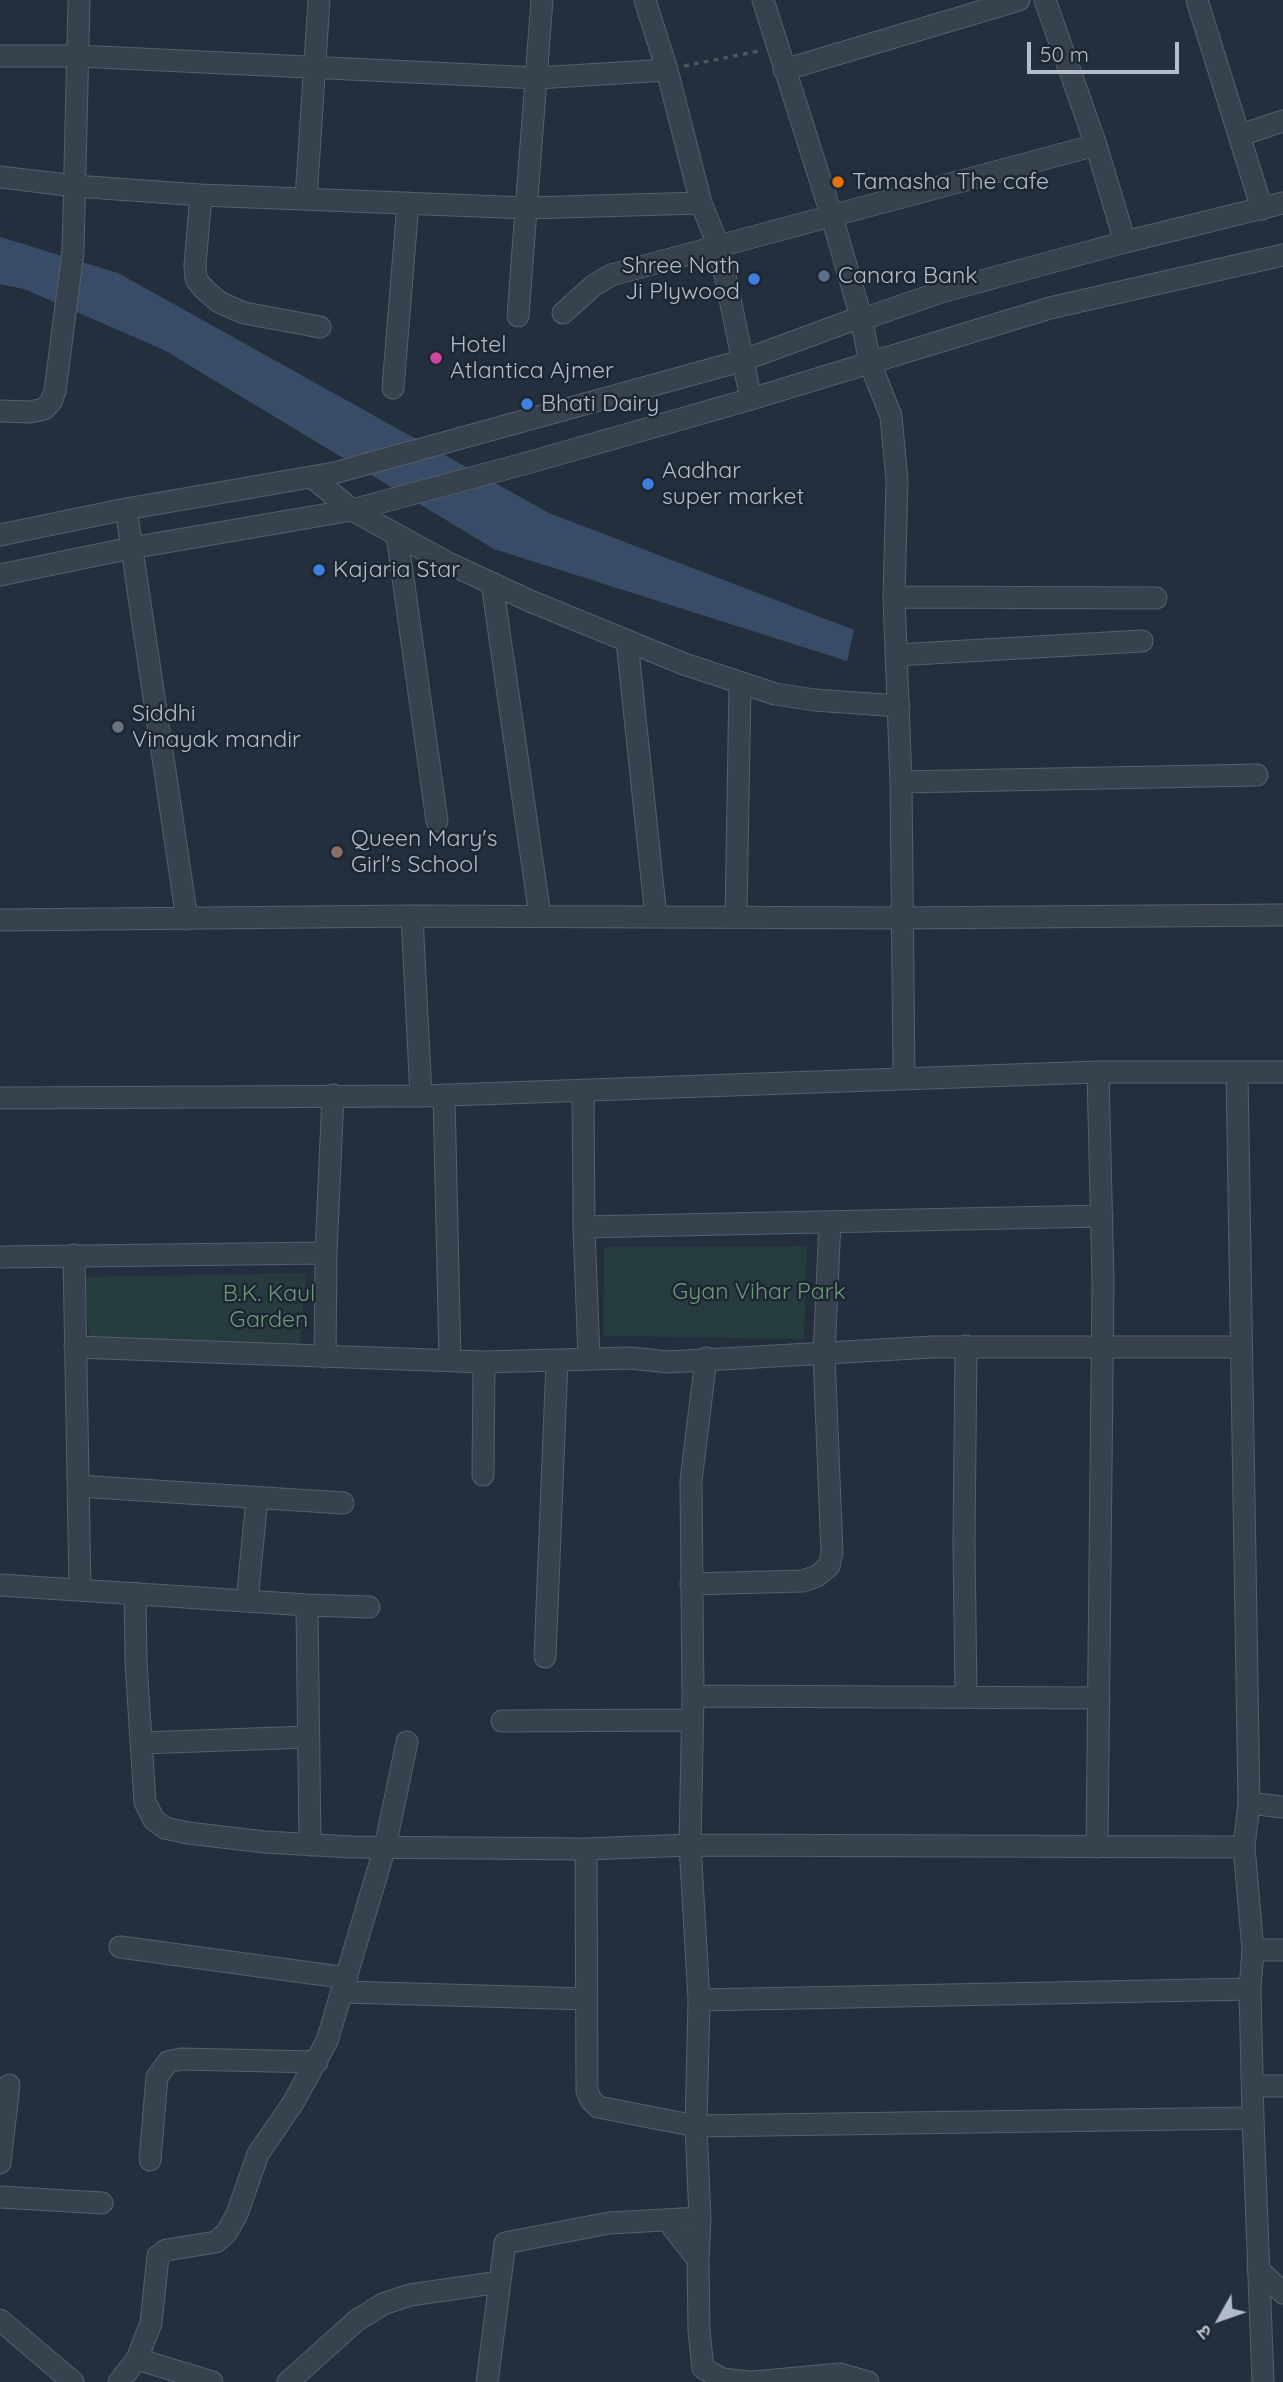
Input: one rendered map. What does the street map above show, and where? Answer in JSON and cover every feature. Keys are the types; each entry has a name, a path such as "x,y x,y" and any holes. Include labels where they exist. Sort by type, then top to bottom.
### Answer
{"street":[{"path":"0,411 30,412 44,409 51,402 55,391 74,252 79,0"},
{"path":"306,199 319,0"},
{"path":"518,316 542,0"},
{"path":"645,0 667,69 701,203 719,247 751,399"},
{"path":"763,0 832,217 861,317 870,363 891,416 897,480 895,604 901,782 904,1078"},
{"path":"784,70 1019,0"},
{"path":"1045,0 1096,145 1125,242"},
{"path":"1197,0 1262,208"},
{"path":"0,56 78,56 537,78 667,69"},
{"path":"1241,135 1283,121"},
{"path":"563,313 593,286 611,275 1096,145"},
{"path":"0,177 75,186 201,195 527,208 701,203"},
{"path":"201,195 194,265 196,278 204,289 219,302 244,313 320,327"},
{"path":"393,388 408,203"},
{"path":"0,535 126,509 334,473 741,361 861,317 872,316 941,292 1283,203"},
{"path":"0,575 131,548 352,510 751,399 1049,308 1283,255"},
{"path":"313,478 352,510 448,563 627,641 740,684 775,694 815,700 899,706"},
{"path":"126,509 187,919"},
{"path":"397,535 436,821"},
{"path":"492,583 540,916"},
{"path":"895,604 1156,598"},
{"path":"627,641 656,917"},
{"path":"896,650 1142,641"},
{"path":"736,917 740,684"},
{"path":"901,782 1257,775"},
{"path":"412,915 421,1096"},
{"path":"0,920 412,915 901,918 1283,915"},
{"path":"1097,1847 1102,1347 1098,1072"},
{"path":"0,1098 421,1096 1098,1072 1283,1072"},
{"path":"1237,1072 1249,1803 1244,1847 1253,1950 1250,1989 1252,2086 1263,2382"},
{"path":"583,1090 589,1358"},
{"path":"444,1094 450,1360"},
{"path":"324,1357 333,1095"},
{"path":"584,1227 1101,1216"},
{"path":"691,1584 803,1581 817,1576 829,1566 832,1553 824,1354 830,1222"},
{"path":"0,1257 326,1253"},
{"path":"74,1255 80,1590"},
{"path":"75,1347 484,1362 630,1358 669,1362 966,1346 1240,1348"},
{"path":"965,1697 966,1346"},
{"path":"706,1358 691,1481 690,1845 699,2000 696,2126 700,2218 699,2340 703,2375 751,2382 840,2374 868,2382"},
{"path":"545,1657 557,1361"},
{"path":"483,1475 484,1362"},
{"path":"78,1486 343,1503"},
{"path":"247,1601 257,1498"},
{"path":"0,1585 369,1607"},
{"path":"135,1593 136,1663 145,1802 154,1820 165,1828 252,1841 385,1847 1244,1847"},
{"path":"307,1605 310,1844"},
{"path":"692,1696 1099,1699"},
{"path":"502,1721 691,1720"},
{"path":"141,1743 309,1737"},
{"path":"120,2382 137,2359 151,2323 158,2256 166,2250 216,2242 227,2232 237,2214 258,2154 317,2062 345,1985 385,1847 407,1742"},
{"path":"1249,1803 1283,1807"},
{"path":"586,1849 587,2091 590,2100 598,2107 696,2126 1253,2118"},
{"path":"120,1947 345,1985 587,1999"},
{"path":"1253,1950 1283,1950"},
{"path":"699,2000 1250,1989"},
{"path":"150,2160 157,2077 168,2062 181,2059 317,2062"},
{"path":"0,2163 9,2085"},
{"path":"1252,2086 1283,2086"},
{"path":"0,2197 102,2203"},
{"path":"487,2382 505,2244 609,2223 700,2218"},
{"path":"667,2220 698,2260"},
{"path":"1258,2269 1283,2293"},
{"path":"288,2382 356,2321 383,2304 410,2295 500,2283"},
{"path":"0,2320 73,2382"},
{"path":"137,2359 212,2382"}],"path":[{"path":"667,69 779,48"}],"green space":[{"name":"Gyan Vihar Park","path":"807,1246 804,1339 603,1336 604,1247"},
{"name":"B.K. Kaul Garden","path":"306,1273 300,1344 89,1339 84,1277"}],"water":[{"path":"0,237 118,273 549,513 854,630 847,661 494,549 164,350 24,289 0,284"}],"place":[{"name":"Tamasha The cafe","path":"838,182"},
{"name":"Canara Bank","path":"824,276"},
{"name":"Shree Nath Ji Plywood","path":"754,279"},
{"name":"Hotel Atlantica Ajmer","path":"436,358"},
{"name":"Bhati Dairy","path":"527,404"},
{"name":"Aadhar super market","path":"648,484"},
{"name":"Kajaria Star","path":"319,570"},
{"name":"Siddhi Vinayak mandir","path":"118,727"},
{"name":"Queen Mary's Girl's School","path":"337,852"}]}
